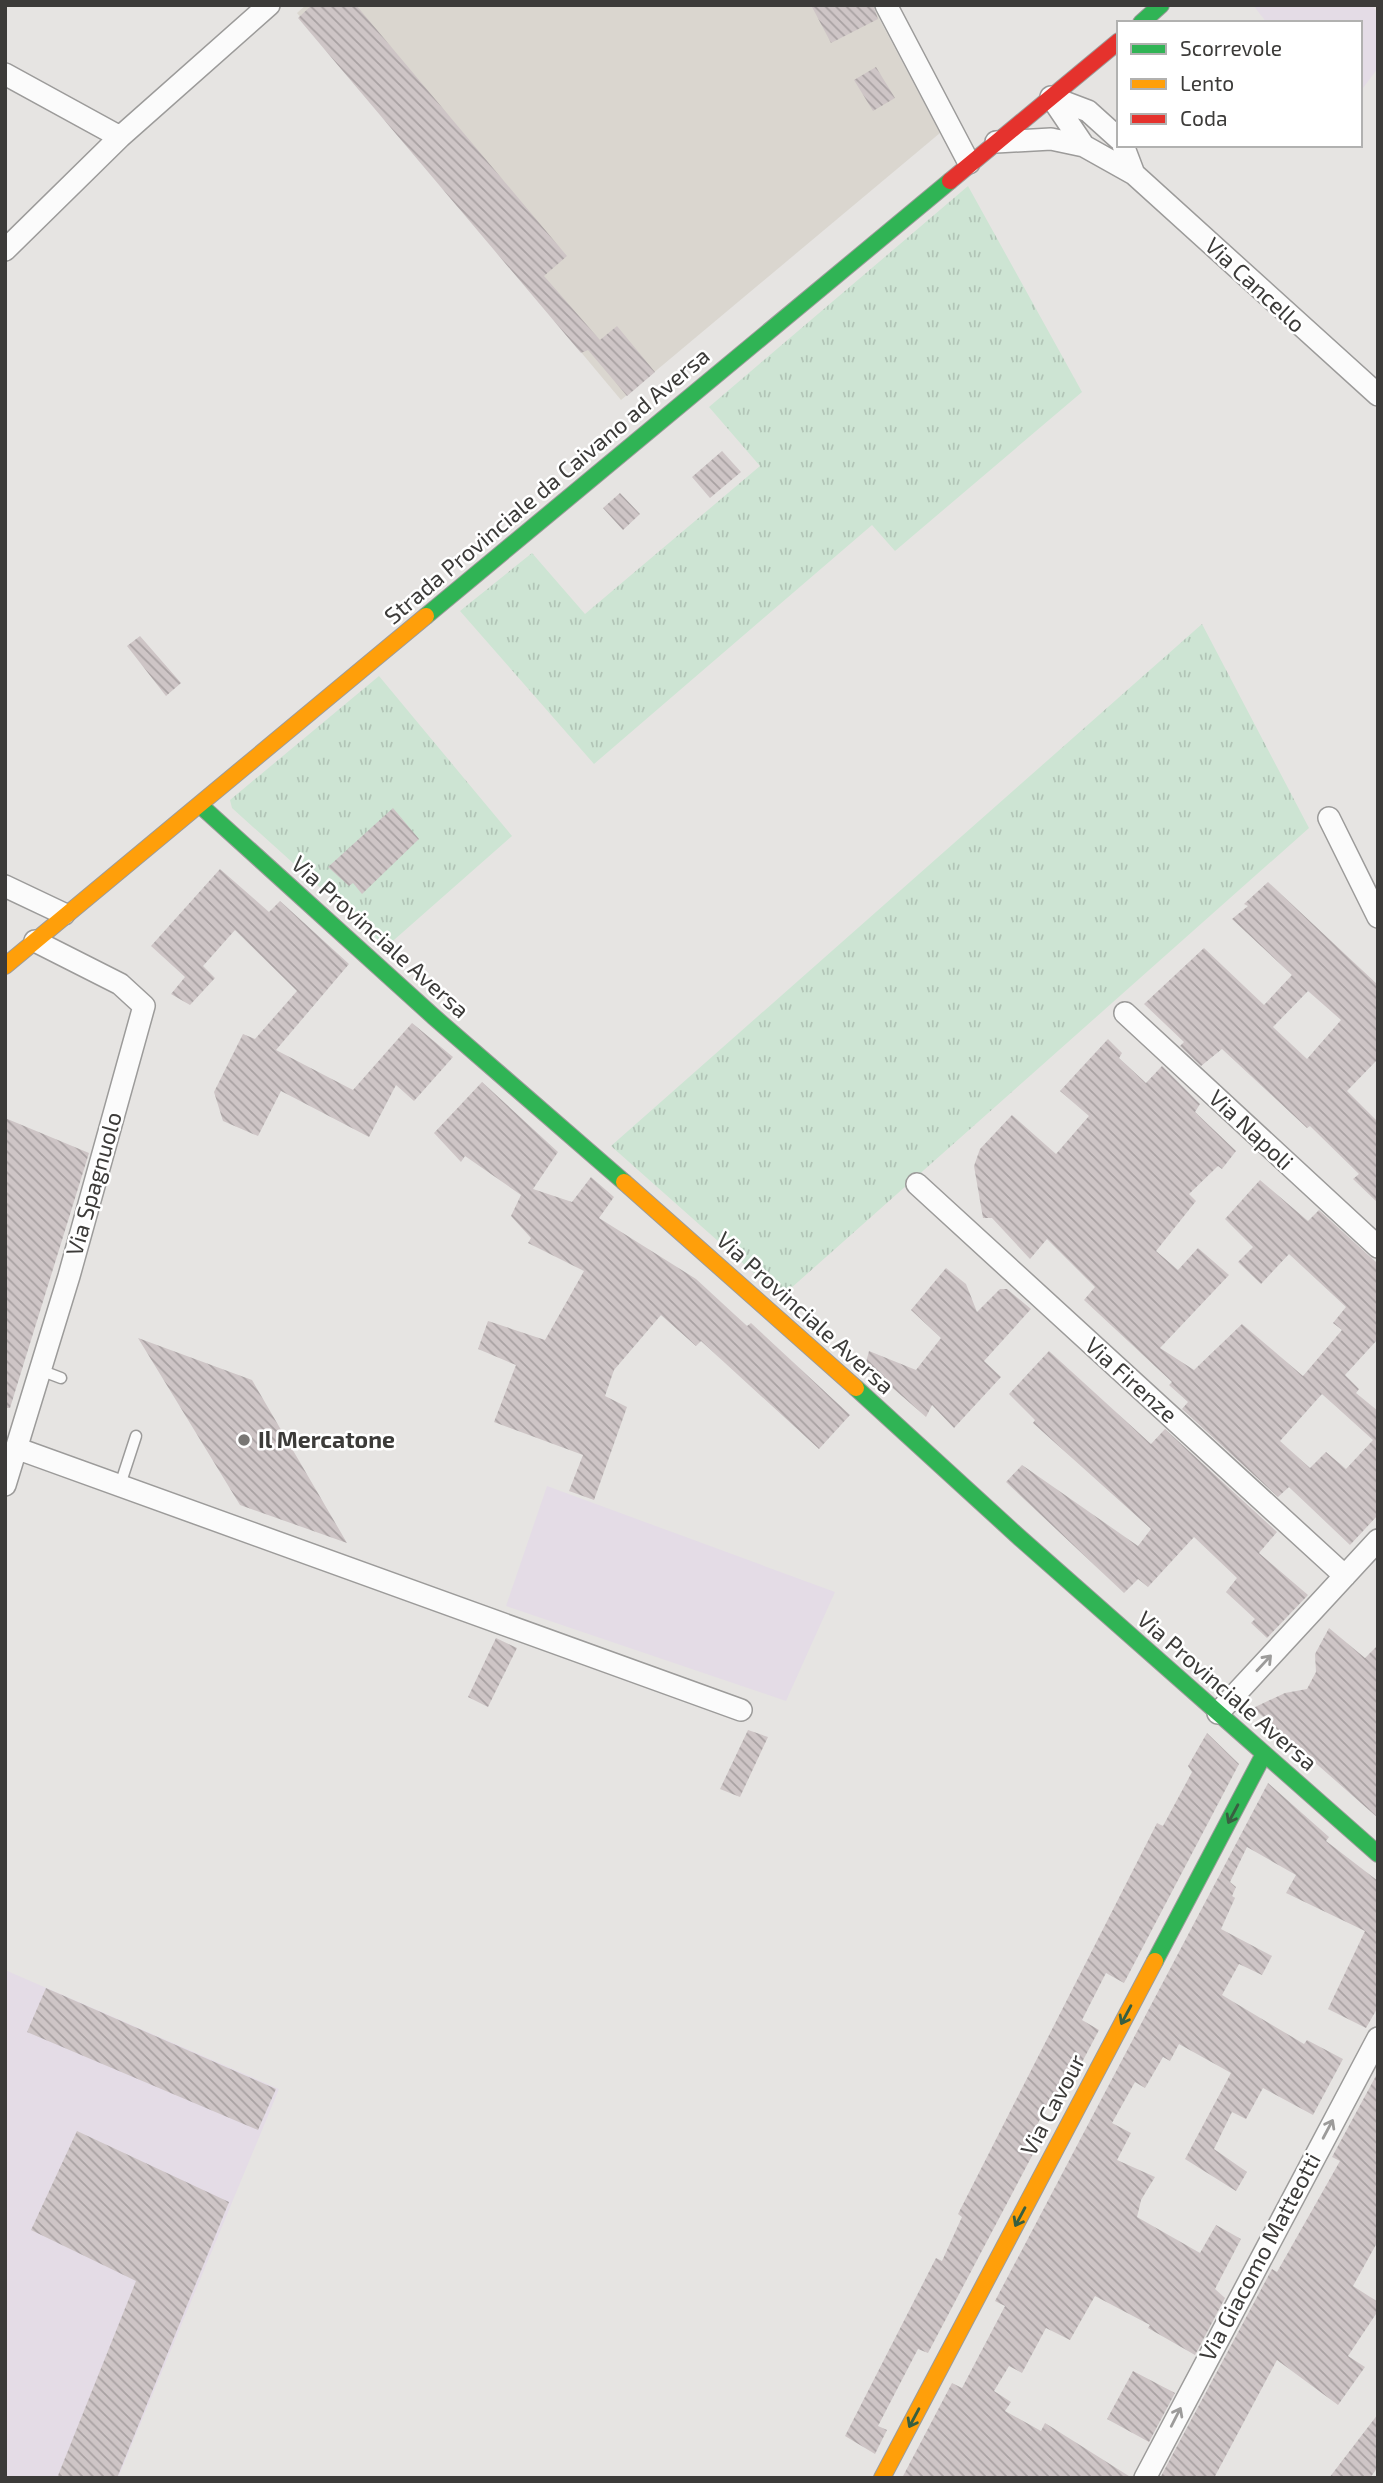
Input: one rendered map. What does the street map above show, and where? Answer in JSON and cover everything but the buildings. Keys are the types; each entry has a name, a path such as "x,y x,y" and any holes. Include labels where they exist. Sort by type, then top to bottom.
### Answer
{"street":[{"path":"5,250 120,137 269,5"},
{"path":"886,5 969,163"},
{"path":"1143,21 1161,5"},
{"name":"Strada Provinciale da Caivano ad Aversa","path":"5,966 64,915 201,806 969,163 1117,43"},
{"path":"5,74 120,137"},
{"path":"1051,97 1088,111 1117,137"},
{"path":"1051,97 1084,146"},
{"path":"993,143 1051,139 1084,146 1135,174"},
{"path":"1124,147 1135,174"},
{"name":"Via Cancello","path":"1135,174 1378,395"},
{"name":"Via Provinciale Aversa","path":"201,806 434,1017 785,1323 1020,1538 1378,1854"},
{"path":"1329,818 1378,917"},
{"path":"5,886 64,915"},
{"name":"Via Spagnuolo","path":"5,1485 144,1006 120,984 35,941"},
{"name":"Via Napoli","path":"1125,1013 1378,1247"},
{"name":"Via Firenze","path":"916,1184 1345,1576"},
{"path":"16,1448 741,1710"},
{"path":"1218,1713 1378,1540"},
{"name":"Via Cavour","path":"882,2478 1264,1754"},
{"name":"Via Giacomo Matteotti","path":"1145,2478 1378,2038"}],"lane":[{"path":"40,1370 61,1378"},
{"path":"120,1485 136,1436"}],"shaded area":[{"path":"306,5 872,5 940,133 621,400 297,13"},
{"path":"1253,5 1372,5 1378,14 1378,68 1362,89 1362,21 1265,21"},
{"path":"547,1486 835,1592 786,1701 506,1606"},
{"path":"5,1970 279,2089 118,2478 5,2478"}],"green space":[{"path":"968,186 1082,392 895,551 872,525 594,764 460,611 532,553 585,614 760,466 709,407"},
{"path":"1202,624 1309,828 781,1297 611,1146"},
{"path":"379,676 512,836 386,947 232,808 230,800"}],"traffic: fast":[{"path":"1143,21 1161,5"},
{"path":"426,616 950,181"},
{"path":"201,806 434,1017 624,1182"},
{"path":"856,1388 1020,1538 1378,1854"},
{"path":"1155,1961 1264,1754"}],"traffic: slow":[{"path":"5,966 426,616"},
{"path":"624,1182 856,1388"},
{"path":"882,2478 1155,1961"}],"traffic: jam":[{"path":"950,181 1117,43"}],"place":[{"name":"Il Mercatone","path":"244,1440"}]}
